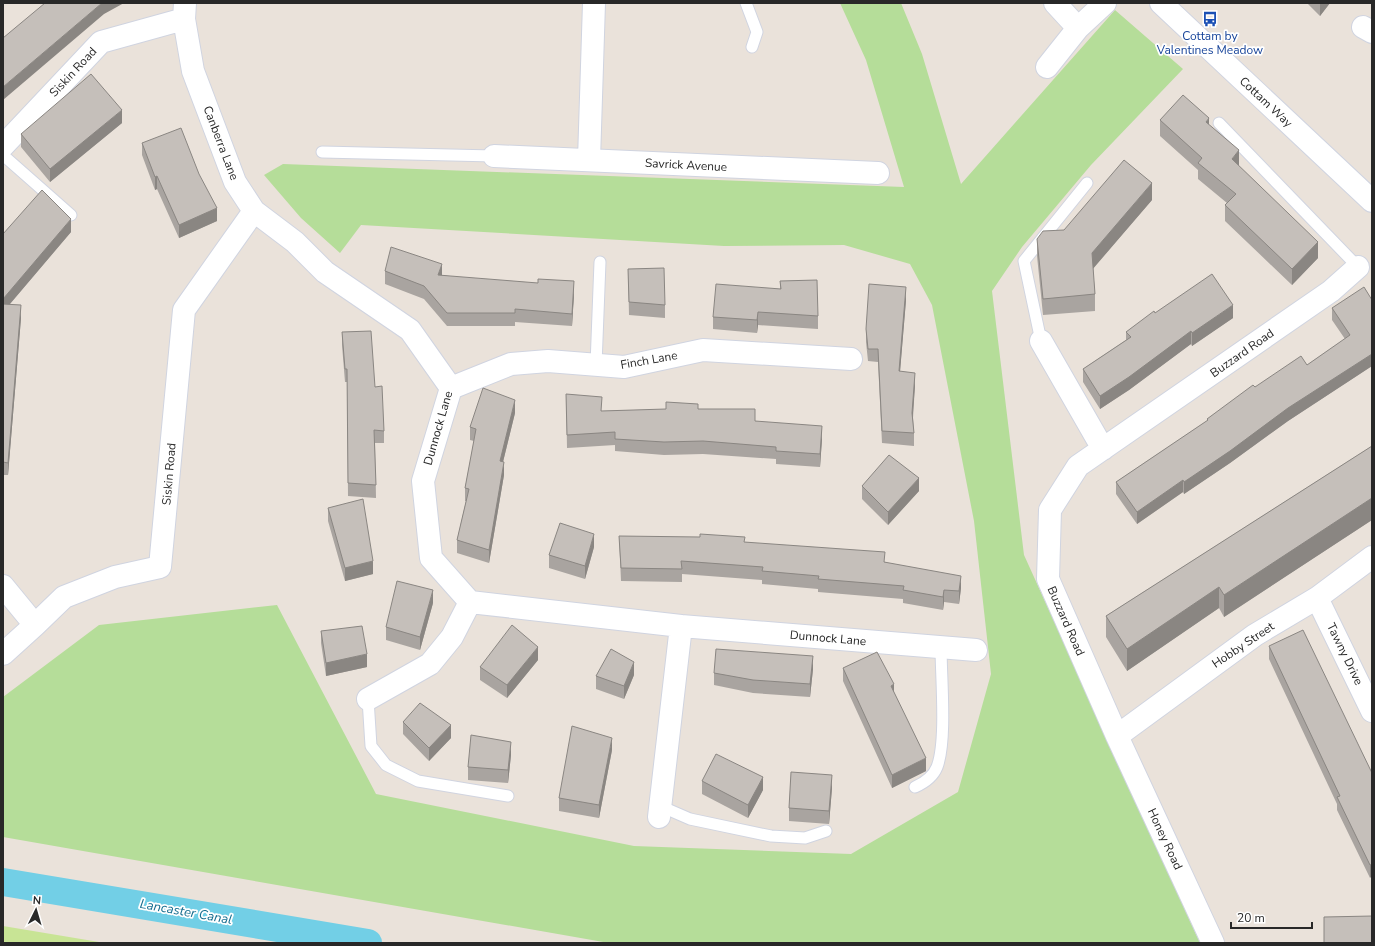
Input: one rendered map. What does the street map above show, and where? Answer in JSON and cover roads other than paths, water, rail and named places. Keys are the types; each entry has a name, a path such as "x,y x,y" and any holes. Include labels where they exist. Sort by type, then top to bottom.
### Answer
{"street":[{"path":"589,160 594,3"},
{"path":"1055,3 1078,28"},
{"path":"1047,67 1078,28 1105,3"},
{"name":"Cottam Way","path":"1161,3 1372,201"},
{"name":"Siskin Road","path":"3,146 101,42 184,11"},
{"name":"Canberra Lane","path":"184,11 193,71 235,182 254,211 295,242 325,272"},
{"name":"Savrick Avenue","path":"494,156 878,173"},
{"name":"Siskin Road","path":"35,625 64,598 115,577 160,567 184,310 254,211"},
{"name":"Buzzard Road","path":"1116,736 1048,579 1050,510 1078,466 1330,291 1358,267"},
{"name":"Dunnock Lane","path":"325,272 410,330 451,388 423,481 431,558 470,602 681,626 976,650"},
{"path":"1040,341 1103,449"},
{"name":"Finch Lane","path":"451,388 511,364 548,361 624,367 703,350 851,359"},
{"name":"Hobby Street","path":"1116,736 1255,635 1317,598 1372,557"},
{"path":"3,586 35,625 3,654"},
{"name":"Tawny Drive","path":"1317,598 1372,710"},
{"path":"368,699 430,664 452,637 470,602"},
{"path":"659,812 681,626"},
{"name":"Honey Road","path":"1116,736 1213,943"}],"lane":[{"path":"746,3 757,32 752,47"},
{"path":"1219,123 1358,267"},
{"path":"322,152 494,156"},
{"path":"3,155 71,215"},
{"path":"1040,341 1024,261 1087,183"},
{"path":"596,365 600,262"},
{"path":"915,787 927,781 937,767 942,740 941,647"},
{"path":"368,699 371,746 386,765 418,781 508,796"},
{"path":"659,812 771,836 806,838 826,831"}],"waterway":[{"name":"Lancaster Canal","path":"3,882 368,943"}],"place":[{"name":"Cottam by Valentines Meadow","path":"1210,19"}]}
